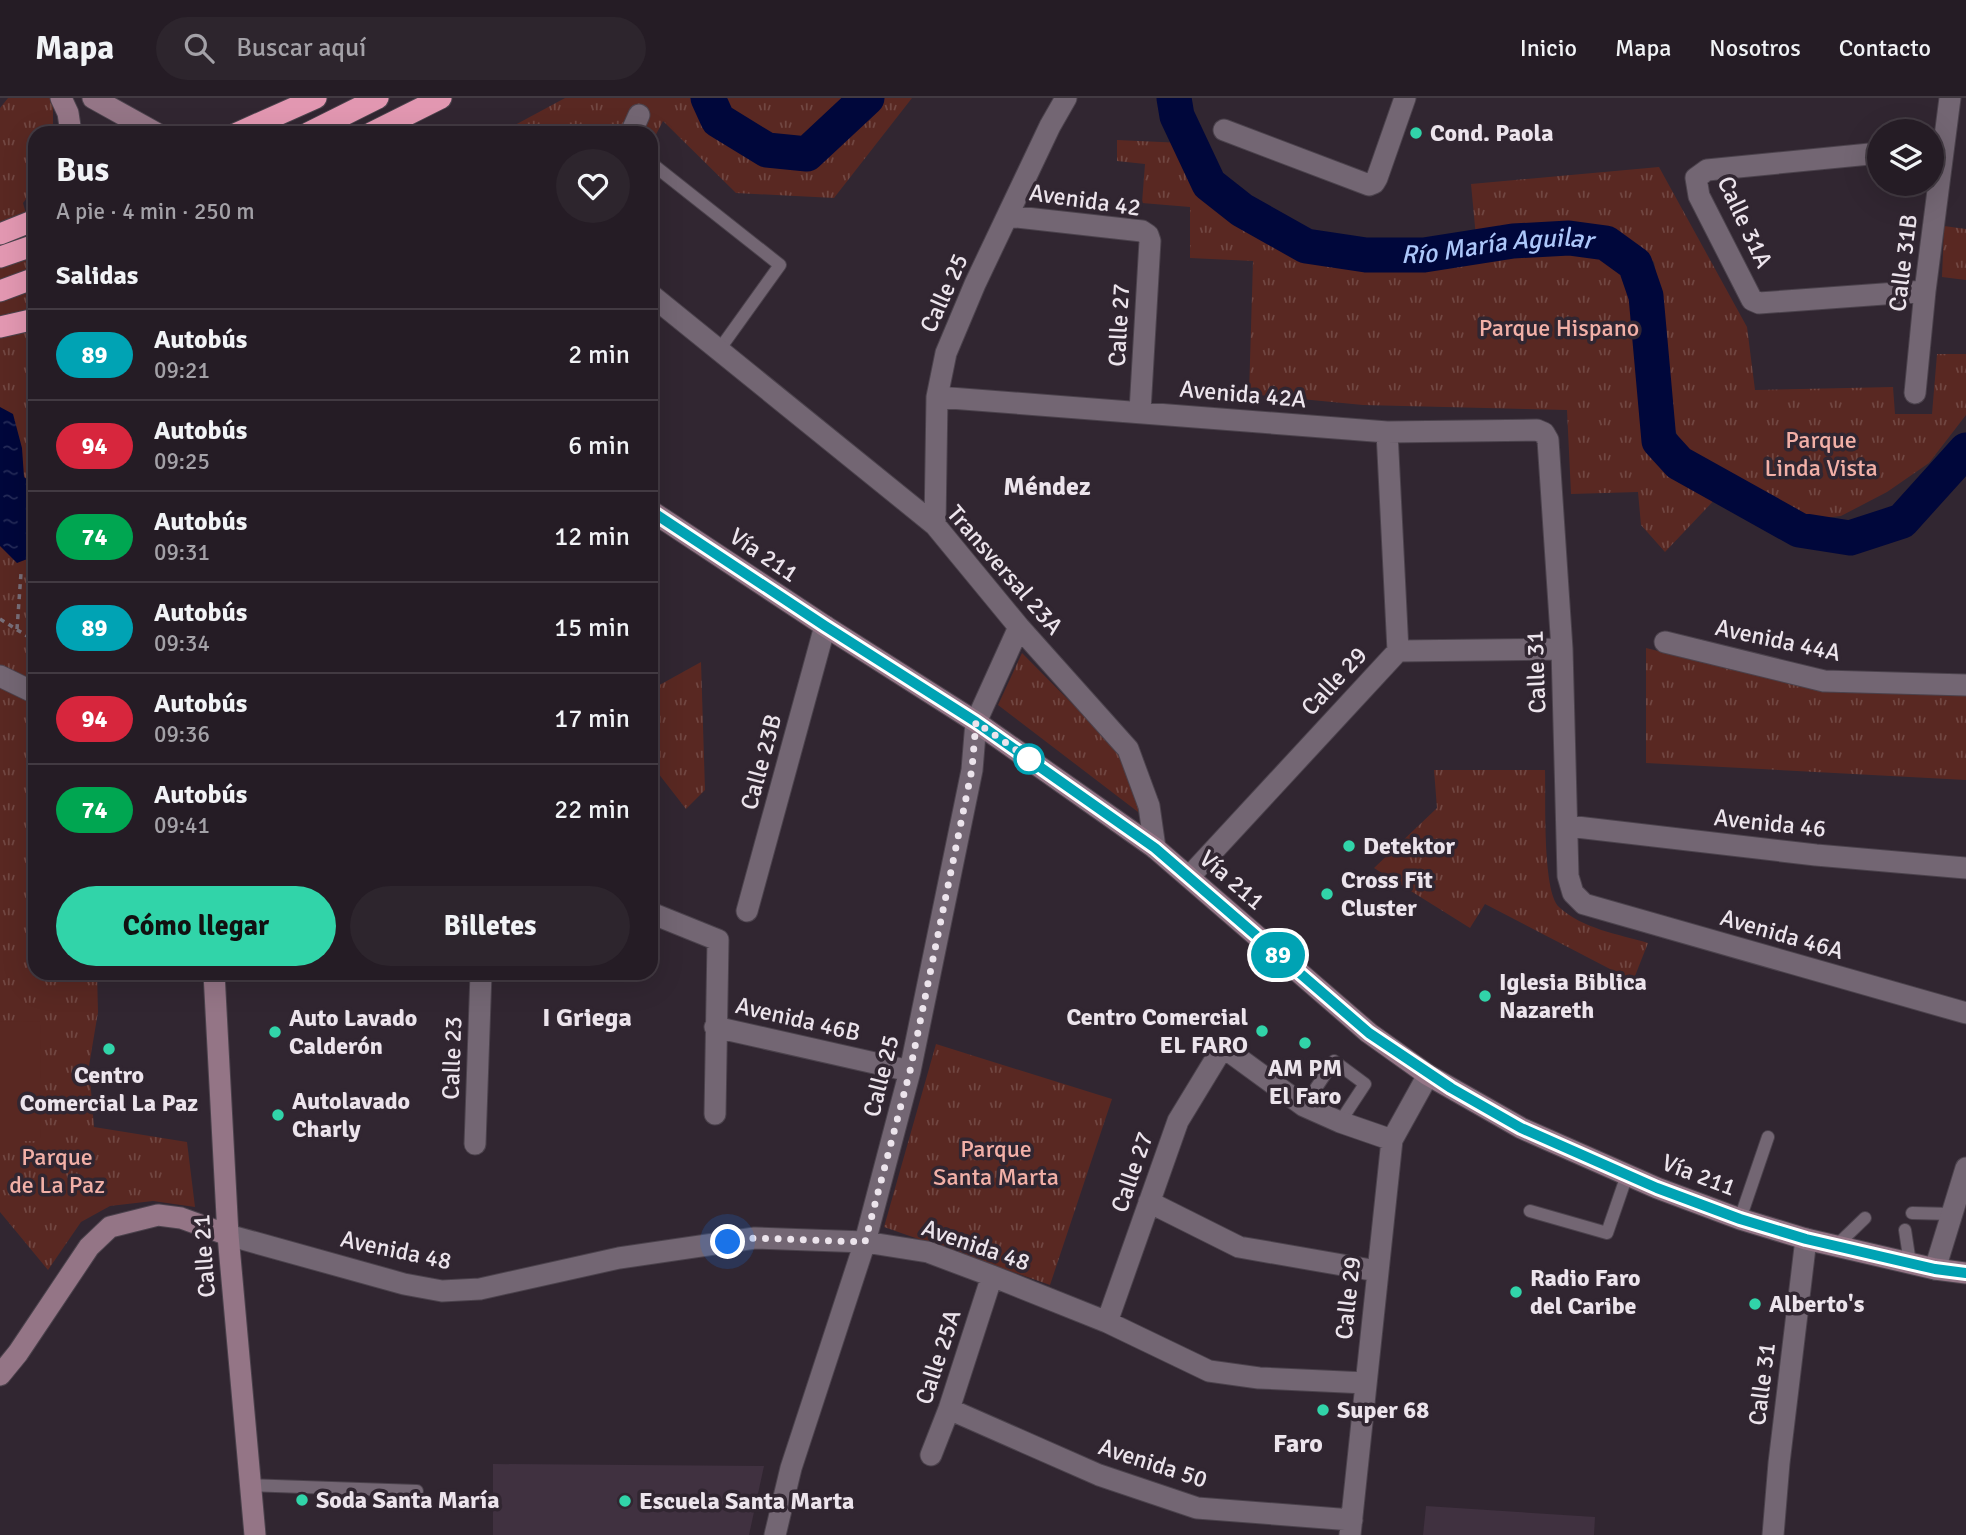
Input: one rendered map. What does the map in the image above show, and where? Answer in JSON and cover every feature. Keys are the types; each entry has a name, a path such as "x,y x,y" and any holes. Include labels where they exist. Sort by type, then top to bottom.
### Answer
{"highway":[{"path":"253,126 316,98"},
{"path":"322,126 377,98"},
{"path":"385,126 441,98"},
{"path":"0,234 28,223"},
{"path":"0,257 28,247"},
{"path":"0,291 28,281"},
{"path":"0,327 28,321"}],"main road":[{"path":"61,98 68,113 70,126"},
{"path":"93,98 143,126"},
{"name":"Vía 211","path":"658,516 976,722 1155,848 1369,1033 1428,1074 1521,1128 1627,1175 1740,1219 1806,1239 1935,1269 1966,1273"},
{"name":"Calle 21","path":"214,980 228,1235 254,1535"},
{"path":"0,1375 18,1353 89,1247 110,1227 158,1215 181,1218 228,1235"}],"street":[{"name":"Calle 25","path":"935,525 937,397 946,353 975,284 1050,125 1066,98"},
{"path":"1224,130 1368,185 1374,183 1377,178 1405,98"},
{"name":"Calle 31B","path":"1944,125 1950,98"},
{"name":"Calle 31A","path":"1867,154 1707,170 1696,178 1699,196 1752,300 1767,304 1925,291"},
{"name":"Calle 31B","path":"1915,393 1934,196"},
{"name":"Avenida 42","path":"1008,216 1142,231 1148,235 1150,241"},
{"name":"Calle 27","path":"1140,411 1150,241"},
{"name":"Transversal 23A","path":"658,301 935,525 1019,627 1128,749 1149,806 1155,848"},
{"name":"Avenida 42A","path":"937,397 1387,432 1537,430 1544,433"},
{"name":"Calle 29","path":"1189,877 1398,651 1387,432"},
{"name":"Calle 31","path":"1544,433 1548,440 1562,649 1568,876 1573,893 1584,904"},
{"name":"Calle 23B","path":"747,911 825,626"},
{"name":"Calle 25","path":"775,1535 791,1468 865,1242 910,1071 972,769 976,722 1019,627"},
{"name":"Avenida 44A","path":"1665,642 1824,681 1966,685"},
{"path":"1398,651 1562,649"},
{"path":"0,676 28,690"},
{"name":"Avenida 46","path":"1568,826 1816,855 1966,869"},
{"name":"Avenida 46A","path":"1584,904 1966,1013"},
{"path":"658,917 718,940 715,1114"},
{"name":"Calle 23","path":"475,1144 481,980"},
{"name":"Avenida 46B","path":"715,1027 910,1071"},
{"name":"Calle 27","path":"1107,1322 1178,1121 1223,1046 1304,1106"},
{"name":"Calle 29","path":"1351,1527 1392,1140 1428,1074"},
{"path":"1304,1106 1392,1140"},
{"path":"1935,1269 1966,1168"},
{"path":"1149,1202 1239,1247 1377,1271"},
{"name":"Avenida 48","path":"228,1235 404,1284 442,1291 480,1289 618,1258 755,1238 865,1242 928,1252 1107,1322 1209,1371 1259,1378 1366,1382"},
{"name":"Calle 31","path":"1773,1535 1806,1239"},
{"name":"Calle 25A","path":"931,1455 949,1409 992,1276"},
{"name":"Avenida 50","path":"949,1409 1099,1475 1197,1508 1351,1527"}],"lane":[{"path":"658,169 780,265 719,350"},
{"path":"1304,1106 1334,1061 1365,1084 1340,1122"},
{"path":"1740,1219 1768,1138"},
{"path":"1530,1211 1607,1233 1627,1175"},
{"path":"1912,1213 1952,1214"},
{"path":"1836,1246 1865,1218"},
{"path":"1905,1230 1909,1263"},
{"path":"250,1485 416,1491"}],"path":[{"path":"17,629 21,573"},
{"path":"0,619 28,636"}],"shaded area":[{"name":"Escuela Santa Marta","path":"493,1464 764,1466 749,1535 493,1535"},
{"path":"1426,1506 1595,1517 1594,1535 1423,1535"}],"green space":[{"name":"Parque de La Paz","path":"8,98 51,98 53,101 53,126 28,126 28,196 23,203 28,220 28,980 97,980 98,1012 89,1066 94,1127 187,1142 195,1207 153,1201 110,1206 81,1222 48,1270 0,1212 0,108"},
{"path":"565,98 912,98 834,198 736,193 663,121 658,131 658,126 513,126"},
{"name":"Parque Hispano","path":"1117,140 1183,143 1205,188 1237,214 1300,251 1357,262 1424,261 1560,245 1603,248 1632,271 1640,300 1651,440 1673,466 1720,494 1665,552 1641,525 1638,492 1571,494 1567,410 1363,405 1249,394 1253,261 1190,258 1190,207 1142,203 1145,164 1117,161"},
{"name":"Parque Linda Vista","path":"1659,167 1747,327 1755,390 1893,387 1895,414 1932,414 1937,354 1966,354 1966,415 1929,463 1887,492 1841,516 1809,520 1766,501 1715,471 1681,443 1671,421 1663,313 1654,262 1624,238 1591,228 1551,227 1476,237 1471,184"},
{"path":"1944,226 1966,229 1966,280 1942,277"},
{"path":"1646,648 1813,689 1966,696 1966,780 1646,763"},
{"path":"1022,653 1123,758 1142,815 998,705"},
{"path":"701,662 705,790 686,809 658,773 658,686"},
{"path":"1434,770 1545,770 1547,863 1554,898 1559,907 1579,921 1648,943 1633,981 1485,904 1470,928 1374,868 1437,808"},
{"path":"0,1021 41,1022 40,1141 0,1141"},
{"name":"Parque Santa Marta","path":"936,1044 1112,1099 1050,1285 884,1227"}],"water":[{"path":"0,407 13,414 22,448 24,477 28,480 28,559 17,563 0,546"}],"waterway":[{"name":"Río María Aguilar","path":"708,98 718,120 767,150 807,154 867,98"},
{"name":"Río María Aguilar","path":"1174,98 1177,116 1209,184 1242,210 1306,246 1366,255 1424,255 1513,241 1569,238 1606,243 1635,264 1646,296 1659,441 1679,463 1799,530 1850,538 1902,521 1966,450"}],"bus line":[{"name":"89","path":"658,516 976,722 1155,848 1369,1033 1451,1088 1521,1128 1657,1188 1740,1219 1806,1239 1935,1269 1966,1273"}],"place":[{"name":"Cond. Paola","path":"1416,133"},
{"name":"Detektor","path":"1349,846"},
{"name":"Cross Fit Cluster","path":"1327,894"},
{"name":"Iglesia Biblica Nazareth","path":"1485,996"},
{"name":"Centro Comercial EL FARO","path":"1262,1031"},
{"name":"Auto Lavado Calderón","path":"275,1032"},
{"name":"AM PM El Faro","path":"1305,1043"},
{"name":"Centro Comercial La Paz","path":"109,1049"},
{"name":"Autolavado Charly","path":"278,1115"},
{"name":"Radio Faro del Caribe","path":"1516,1292"},
{"name":"Alberto's","path":"1755,1304"},
{"name":"Super 68","path":"1323,1410"},
{"name":"Soda Santa María","path":"302,1500"},
{"name":"Escuela Santa Marta","path":"625,1501"}],"district":[{"name":"Méndez","path":"1047,487"},
{"name":"I Griega","path":"587,1018"},
{"name":"Faro","path":"1298,1444"}],"route":[{"path":"728,1242 755,1238 865,1242 910,1071 972,769 976,722 1029,759"}]}
